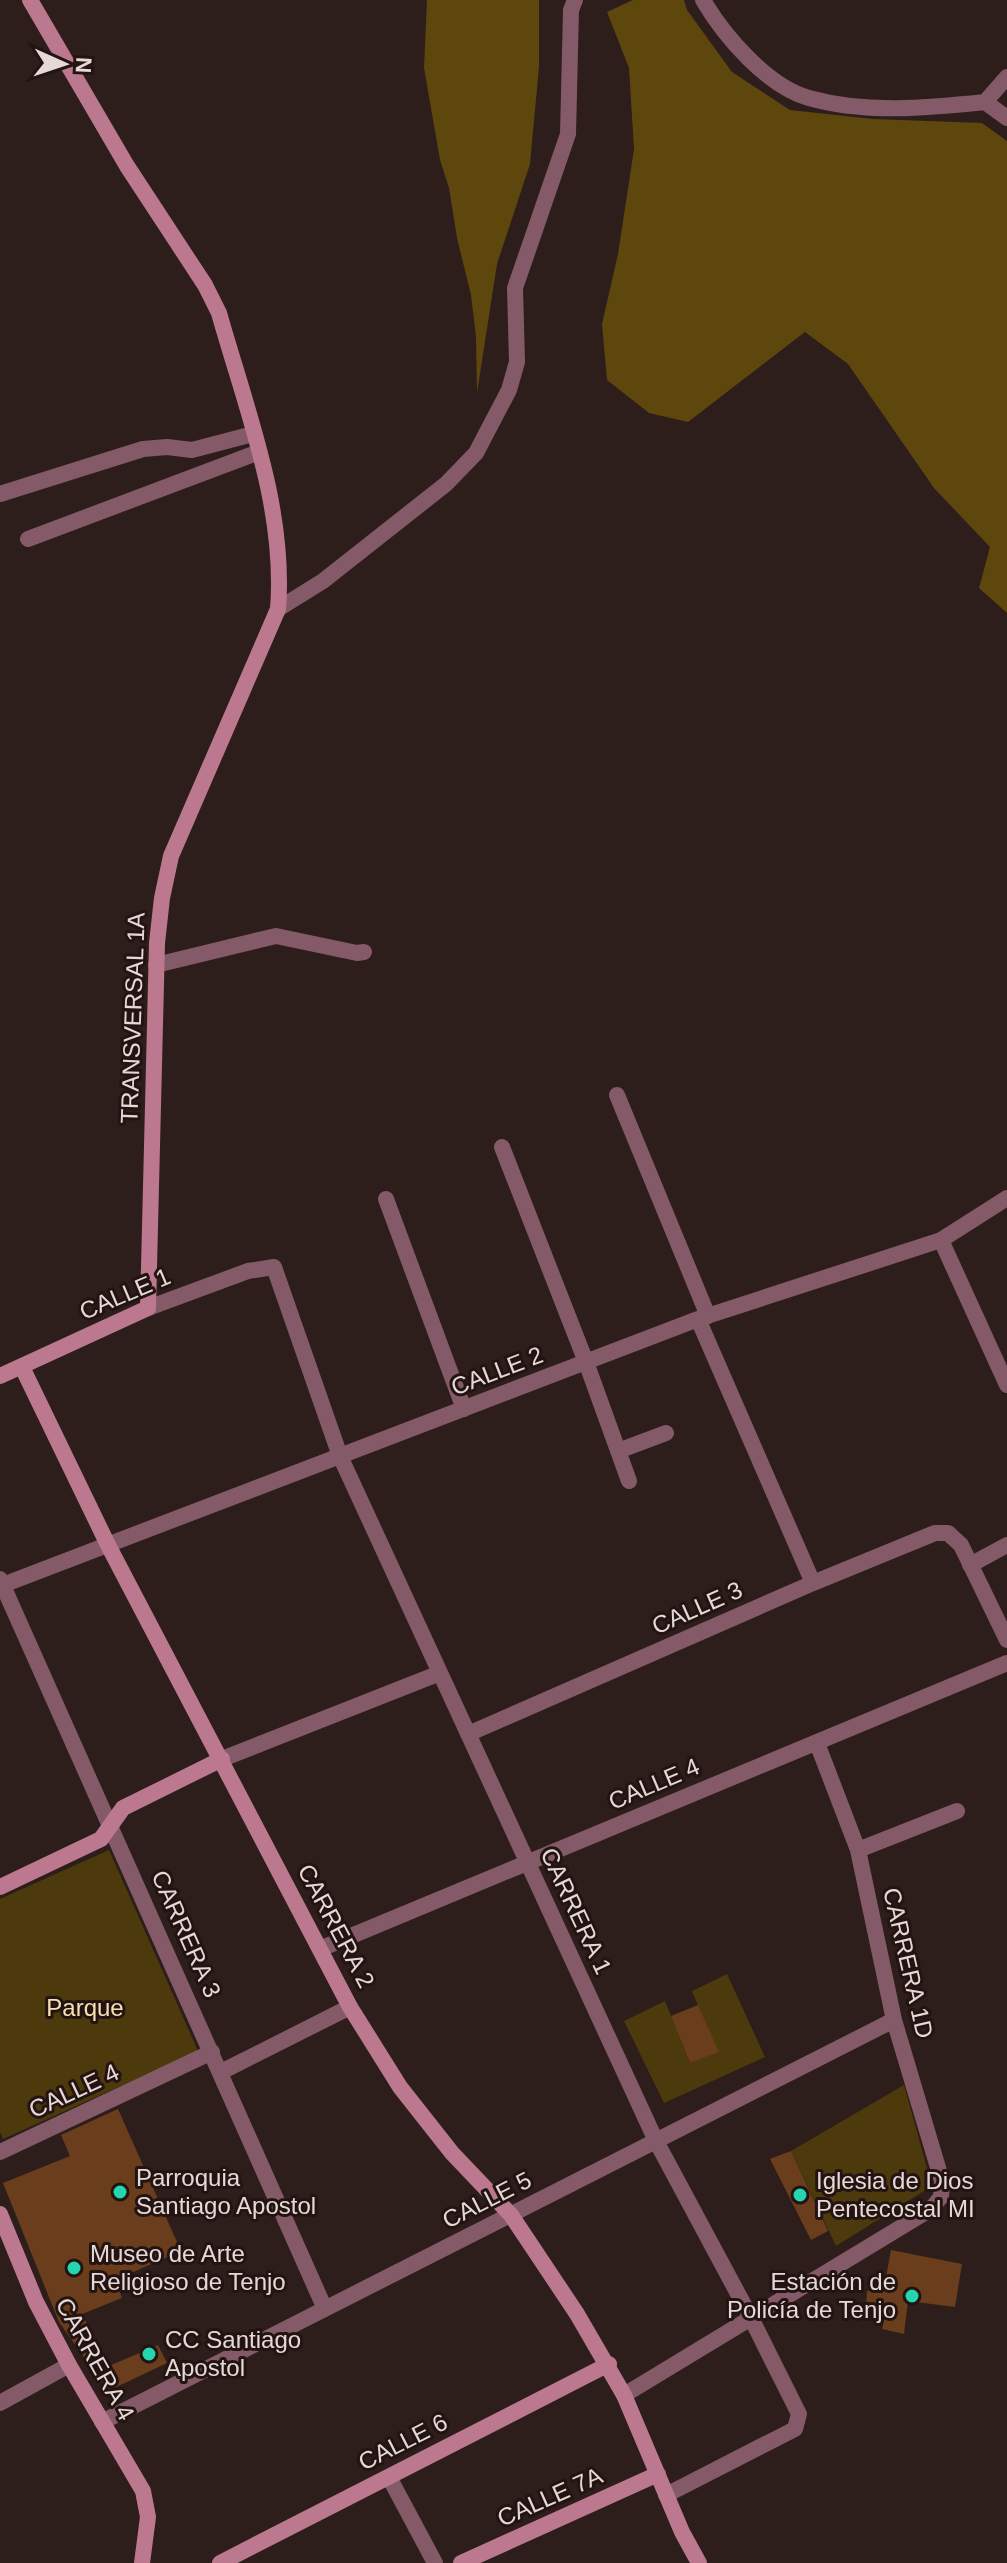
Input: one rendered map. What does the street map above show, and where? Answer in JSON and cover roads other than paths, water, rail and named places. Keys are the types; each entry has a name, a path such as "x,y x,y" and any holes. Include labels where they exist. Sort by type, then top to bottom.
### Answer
{"main road":[{"name":"TRANSVERSAL 1A","path":"30,0 127,166 205,285 219,313 259,452 278,538 281,575 278,609 171,856 162,898 156,965 148,1308"},
{"name":"CALLE 1","path":"0,1376 148,1308"},
{"name":"CARRERA 2","path":"22,1367 108,1545 350,2007 400,2087 452,2153 511,2215 609,2364 682,2532 699,2563"},
{"path":"0,1887 101,1839 123,1808 222,1759"},
{"name":"CARRERA 4","path":"0,2214 36,2302 143,2491 148,2508 148,2525 142,2563"},
{"name":"CALLE 6","path":"220,2563 609,2364"},
{"name":"CALLE 7A","path":"461,2563 658,2474"},
{"name":"CARRERA 4","path":"148,2525 155,2563"}],"street":[{"path":"278,609 323,581 446,484 476,453 509,390 517,362 515,288 568,134 571,10 575,0"},
{"path":"703,0 715,20 763,73 806,97 861,107 925,108 985,102 1007,118"},
{"path":"985,102 1007,77"},
{"path":"0,494 143,449 167,447 192,450 253,434"},
{"path":"28,539 259,452"},
{"path":"156,965 276,936 364,952"},
{"path":"617,1095 703,1317 813,1583"},
{"path":"502,1147 629,1481"},
{"name":"CALLE 2","path":"1,1583 703,1317 941,1240 1007,1198"},
{"path":"386,1199 464,1409"},
{"path":"941,1240 1007,1385"},
{"name":"CALLE 1","path":"148,1308 248,1271 274,1267"},
{"name":"CARRERA 1","path":"274,1267 340,1456 656,2141 799,2414 795,2429 666,2495"},
{"path":"618,1451 666,1433"},
{"name":"CALLE 3","path":"468,1734 935,1533 948,1533 961,1545 970,1565"},
{"path":"1006,1637 970,1565 1007,1545"},
{"name":"CARRERA 3","path":"1,1583 325,2309"},
{"name":"CALLE 4","path":"320,1949 1007,1663"},
{"path":"222,1759 440,1673"},
{"name":"CARRERA 1D","path":"751,2318 931,2209 941,2197 942,2181 894,2020 858,1850 817,1743"},
{"path":"858,1850 957,1811"},
{"path":"221,2072 350,2007"},
{"name":"CALLE 5","path":"102,2422 894,2020"},
{"name":"CALLE 4","path":"0,2152 212,2052"},
{"path":"624,2395 751,2318"},
{"path":"0,2403 69,2365"},
{"path":"389,2477 435,2563"}],"place":[{"name":"Parroquia Santiago Apostol","path":"120,2192"},
{"name":"Iglesia de Dios Pentecostal MI","path":"800,2195"},
{"name":"Museo de Arte Religioso de Tenjo","path":"74,2268"},
{"name":"Estación de Policía de Tenjo","path":"912,2296"},
{"name":"CC Santiago Apostol","path":"149,2354"}],"park label":[{"name":"Parque","path":"85,2008"}]}
